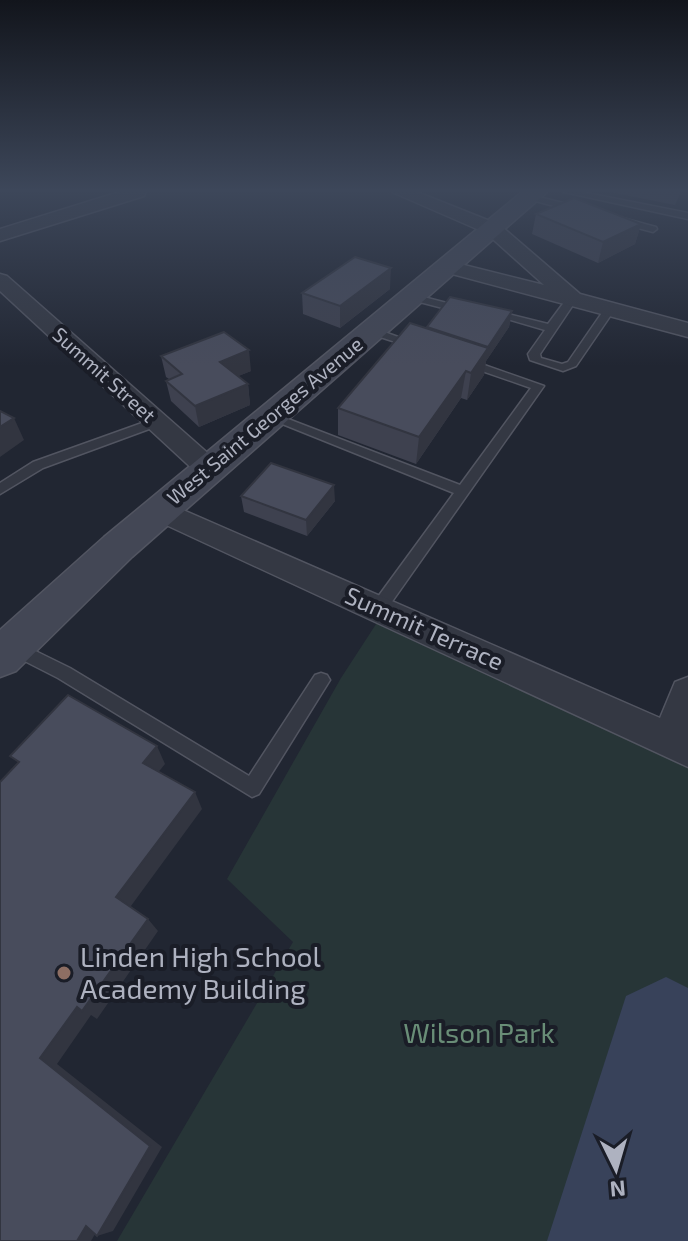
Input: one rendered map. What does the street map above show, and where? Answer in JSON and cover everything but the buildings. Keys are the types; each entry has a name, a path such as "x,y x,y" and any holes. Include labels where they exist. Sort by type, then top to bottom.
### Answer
{"main road":[{"name":"West Saint Georges Avenue","path":"6,652 160,510 468,250"}],"street":[{"path":"517,250 572,299"},
{"path":"448,267 688,330"},
{"name":"Summit Street","path":"3,286 209,469"},
{"name":"Summit Terrace","path":"160,510 680,745"},
{"path":"680,745 688,693"}],"lane":[{"path":"412,297 551,328"},
{"path":"572,299 534,354 536,360 563,368 572,364 610,309"},
{"path":"372,331 432,351"},
{"path":"378,609 538,386 448,356"},
{"path":"271,417 462,491"},
{"path":"0,489 38,465 156,422"},
{"path":"6,652 64,673 252,788 321,680"}],"green space":[{"name":"Wilson Park","path":"380,618 688,759 688,1241 117,1241 293,942 227,879 341,678"}],"water":[{"path":"666,977 688,988 688,1241 547,1241 626,996"}],"place":[{"name":"Linden High School Academy Building","path":"64,973"}]}
